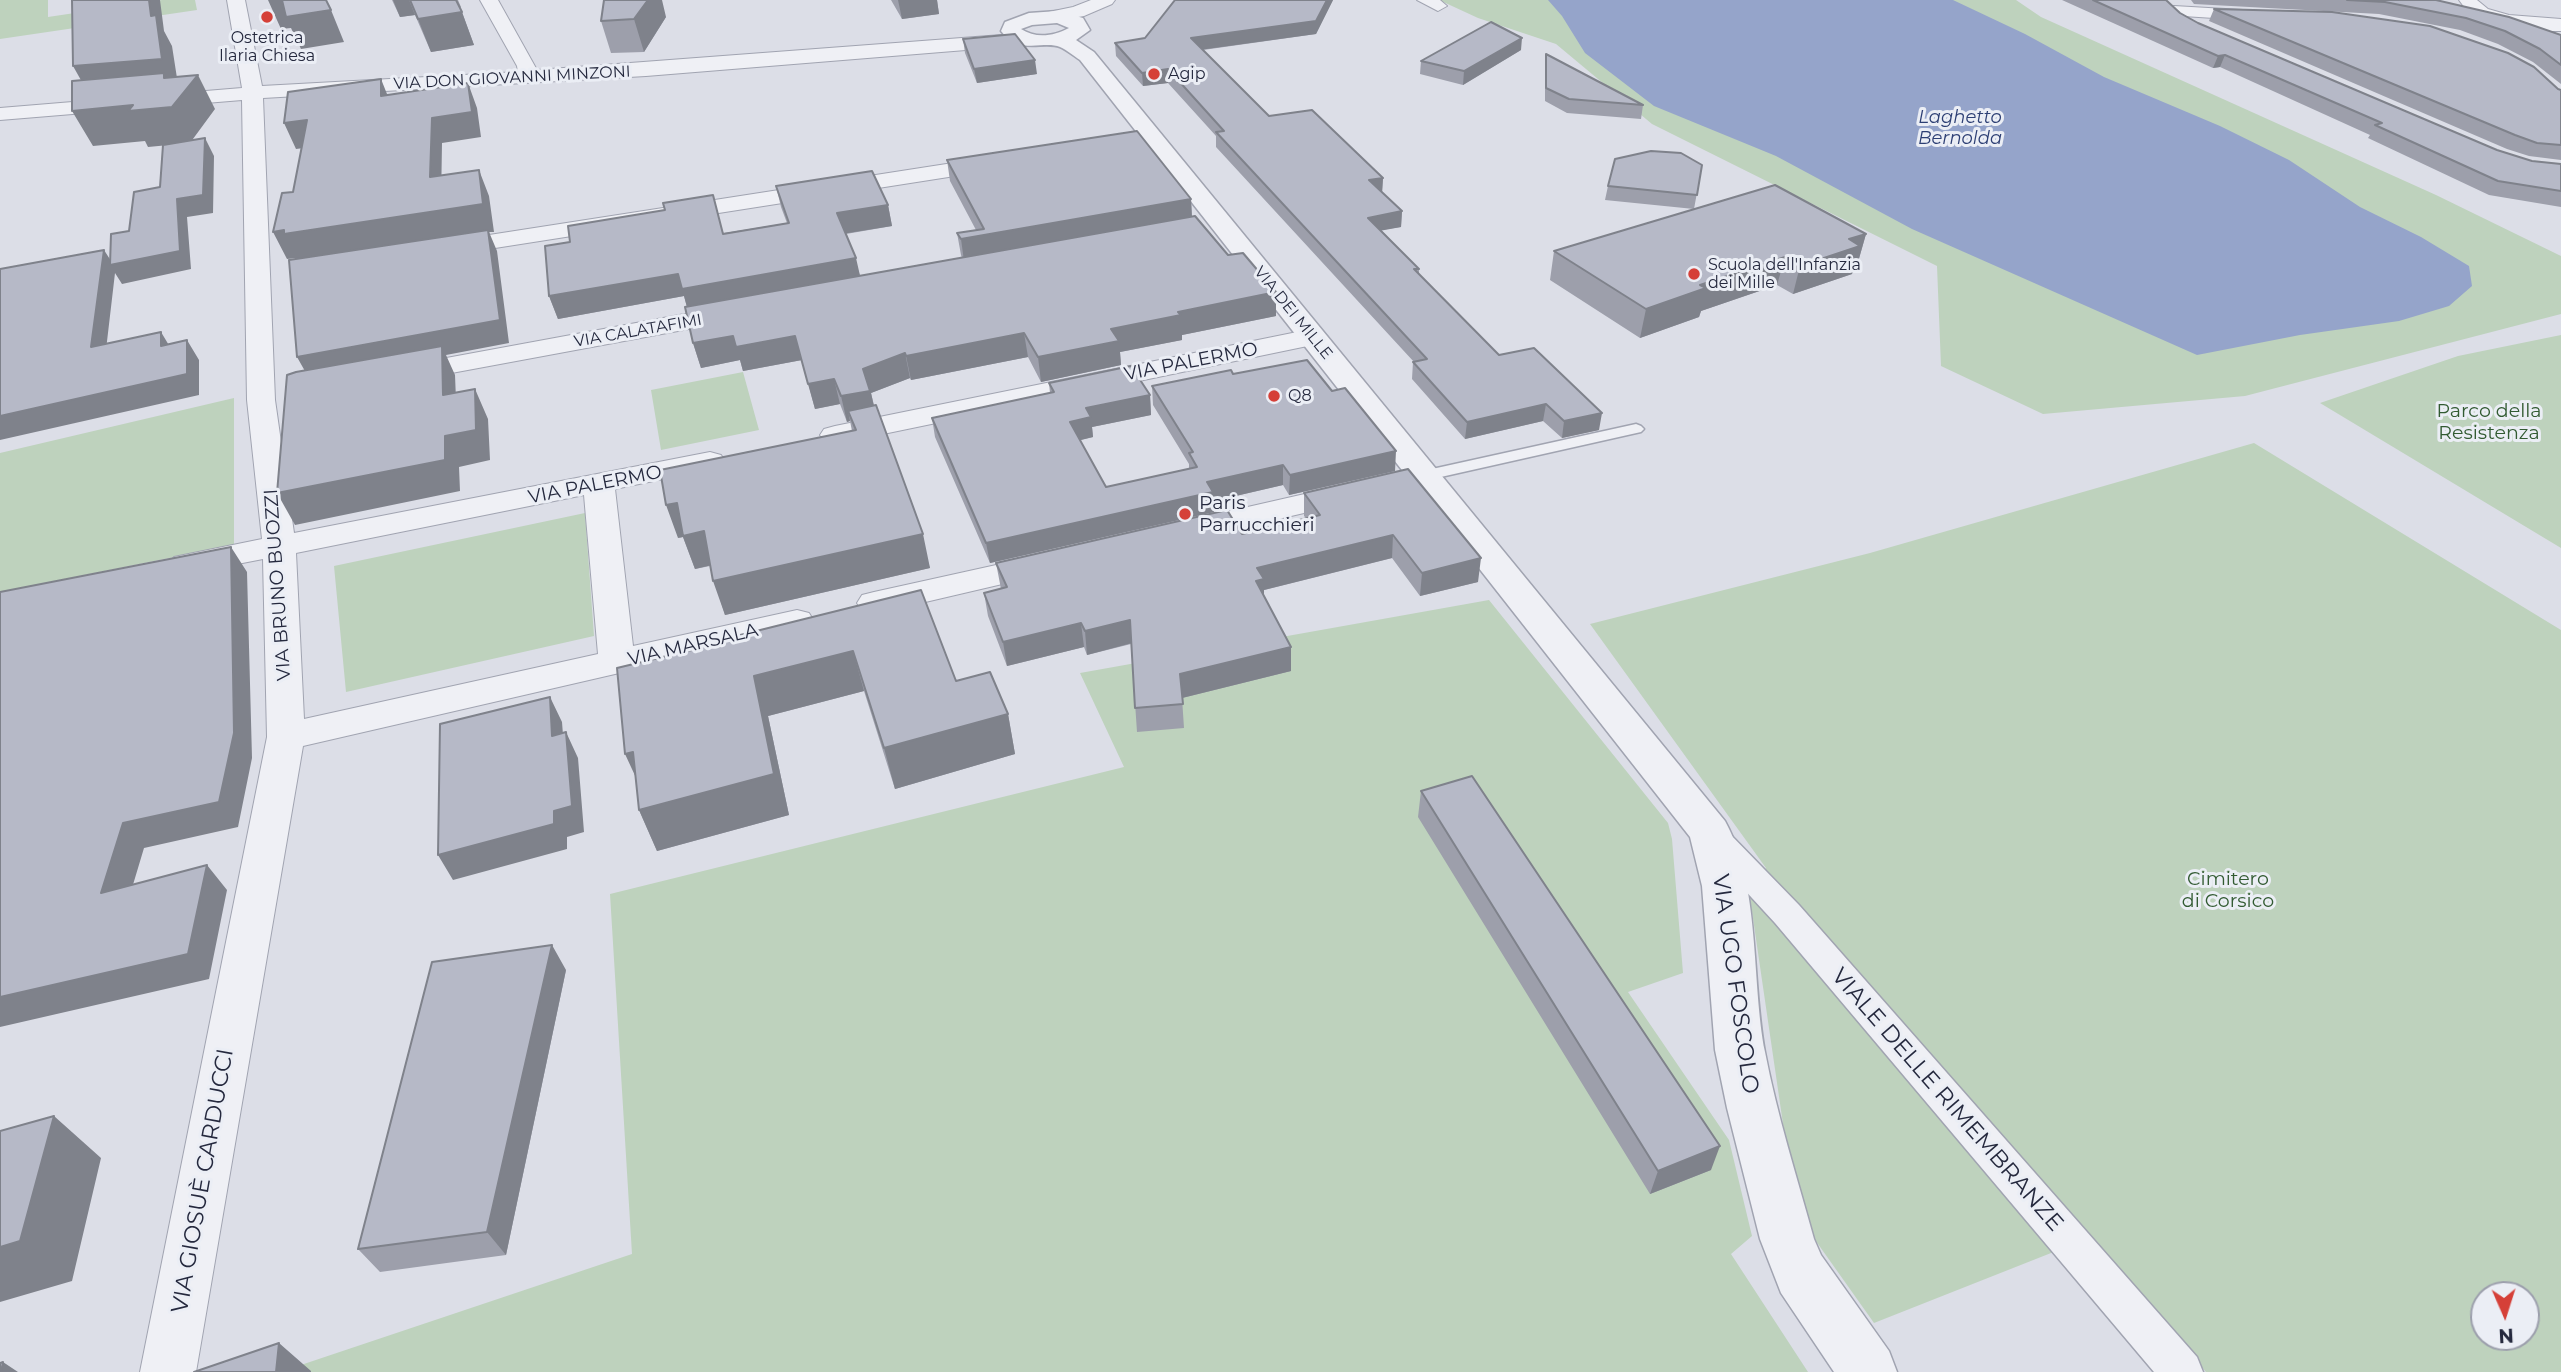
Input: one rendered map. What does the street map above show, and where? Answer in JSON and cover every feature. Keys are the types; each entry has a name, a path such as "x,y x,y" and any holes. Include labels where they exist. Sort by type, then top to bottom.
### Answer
{"street":[{"name":"VIA BRUNO BUOZZI","path":"236,0 252,87 273,276 286,737 238,989"},
{"path":"489,0 527,71"},
{"path":"1020,31 1034,11 1035,1 1064,4 1093,0"},
{"name":"VIA DEI MILLE","path":"1035,1 1062,23 1312,337 1401,481 1519,595"},
{"path":"1020,31 1087,20 1115,1"},
{"path":"2462,4 2561,36"},
{"path":"2167,6 2285,17"},
{"path":"2167,6 2208,33"},
{"path":"2496,17 2528,24 2561,25"},
{"name":"VIA DON GIOVANNI MINZONI","path":"0,103 527,71 646,71 1020,31"},
{"name":"VIA DON GIOVANNI MINZONI","path":"0,114 252,87"},
{"path":"1126,143 1154,139"},
{"path":"424,252 1016,160"},
{"path":"1194,229 1222,224"},
{"name":"VIA CALATAFIMI","path":"384,377 769,307"},
{"name":"VIA PALERMO","path":"802,442 1312,337"},
{"name":"VIA PALERMO","path":"160,569 734,456"},
{"path":"1154,538 1401,481"},
{"name":"VIA MARSALA","path":"598,484 617,663"},
{"name":"VIA MARSALA","path":"286,737 1074,557"},
{"name":"VIA UGO FOSCOLO","path":"1519,595 1710,832 1724,886 1740,1049 1769,1175 1787,1238 1801,1274 1868,1372"},
{"name":"VIALE DELLE RIMEMBRANZE","path":"1710,832 1787,914 2182,1372"},
{"name":"VIA GIOSUÈ CARDUCCI","path":"168,1372 238,989"}],"lane":[{"path":"1401,481 1636,429"}],"green space":[{"path":"0,0 48,0 48,17 162,0 195,0 197,10 0,39"},
{"name":"Laghetto Bernolda","path":"1439,0 2016,0 2041,17 2436,195 2561,256 2561,314 2245,396 2043,414 1941,366 1937,266 1652,124 1556,44 1478,18"},
{"name":"Parco della Resistenza","path":"2561,335 2561,548 2320,403 2458,356"},
{"path":"743,372 759,430 661,450 651,390"},
{"path":"234,398 234,545 0,592 0,453"},
{"name":"Cimitero di Corsico","path":"2254,443 2561,630 2561,1372 2206,1372 2089,1238 1874,1323 1796,1213 1749,891 1766,868 1590,624 1870,553"},
{"path":"585,513 594,636 346,692 334,566"},
{"path":"1489,600 1668,823 1672,839 1683,973 1628,992 1729,1140 1752,1236 1731,1254 1808,1372 280,1372 632,1254 610,894 1124,767 1080,673"}],"water":[{"name":"Laghetto Bernolda","path":"1548,0 1953,0 2025,34 2104,77 2220,126 2289,160 2360,207 2421,237 2469,266 2472,286 2449,306 2399,321 2300,335 2197,355 1912,229 1776,156 1654,106 1585,53 1562,16"}],"building":[{"path":"72,0 149,0 151,16 156,15 162,59 73,66"},
{"path":"282,0 326,0 331,10 286,17"},
{"path":"410,0 456,0 462,12 418,19"},
{"path":"604,0 648,0 634,19 601,21"},
{"path":"1175,0 1327,0 1316,21 1191,38 1269,116 1312,110 1383,178 1369,180 1402,211 1368,218 1419,269 1414,269 1499,355 1534,348 1602,413 1564,421 1546,404 1467,422 1413,362 1427,359 1216,132 1224,131 1168,69 1142,73 1115,43 1145,38"},
{"path":"2093,0 2166,0 2180,13 2198,23 2497,150 2532,161 2561,164 2561,191 2498,181 2375,125 2382,123 2225,55 2218,56"},
{"path":"2347,0 2436,0 2509,17 2561,35 2561,65 2540,49 2505,31 2466,18 2385,2"},
{"path":"2214,9 2332,12 2430,26 2508,53 2534,67 2561,90 2561,145 2537,143 2515,135"},
{"path":"1491,22 1522,38 1464,71 1421,61"},
{"path":"1015,34 1035,60 974,69 963,39"},
{"path":"1546,54 1643,105 1569,99 1546,88"},
{"path":"164,73 164,78 198,75 172,107 128,111 133,105 72,111 72,81"},
{"path":"381,79 381,96 468,83 472,112 432,118 430,177 479,170 483,204 284,234 284,230 273,232 282,193 293,192 307,120 284,123 288,92"},
{"path":"1137,131 1191,199 961,239 957,233 984,229 947,160"},
{"path":"205,138 203,195 177,199 180,251 110,265 111,234 129,231 134,192 160,187 163,145"},
{"path":"1651,151 1681,153 1702,165 1697,195 1608,186 1615,159"},
{"path":"872,171 888,205 837,213 856,258 682,289 678,274 549,296 545,246 570,242 568,226 665,210 663,203 713,195 723,234 789,223 776,186"},
{"path":"1775,185 1866,234 1849,239 1860,246 1800,266 1785,257 1700,285 1706,288 1646,309 1554,251"},
{"path":"1195,216 1228,255 1243,253 1276,292 1111,329 1119,341 1038,357 1024,333 906,356 905,353 863,369 870,391 841,396 834,379 808,384 795,336 736,347 733,336 693,343 685,307"},
{"path":"488,230 500,320 297,357 289,260"},
{"path":"104,250 91,347 161,332 161,346 187,340 187,374 0,416 0,269"},
{"path":"442,346 443,395 475,389 476,430 445,436 445,460 277,493 287,375"},
{"path":"1307,360 1332,391 1345,388 1396,451 1290,475 1283,465 1207,482 1213,492 986,543 932,418 1054,392 1049,383 1131,366 1150,395 1086,408 1091,417 1070,422 1106,487 1197,467 1189,453 1193,452 1152,386 1231,370 1233,374"},
{"path":"876,405 923,534 713,581 704,531 683,536 677,503 666,505 660,470 856,430 848,411"},
{"path":"1408,469 1481,558 1422,573 1393,535 1257,568 1264,579 1256,581 1291,647 1180,674 1183,704 1135,708 1130,620 1085,631 1081,623 1003,642 984,593 1007,587 996,563 1227,510 1242,534 1320,515 1304,493"},
{"path":"231,547 234,733 219,802 123,823 101,893 207,865 188,954 0,997 0,592"},
{"path":"921,590 956,681 990,672 1008,714 884,748 853,651 754,676 774,774 639,810 633,752 625,754 617,668"},
{"path":"550,697 552,736 566,732 572,806 554,811 554,824 438,855 440,724"},
{"path":"1472,776 1720,1146 1658,1171 1421,791"},
{"path":"552,945 487,1232 358,1249 432,962"},
{"path":"54,1116 20,1241 0,1247 0,1131"},
{"path":"279,1343 276,1372 194,1372"}],"place":[{"name":"Ostetrica Ilaria Chiesa","path":"267,17"},
{"name":"Agip","path":"1154,74"},
{"name":"Scuola dell'Infanzia dei Mille","path":"1694,274"},
{"name":"Q8","path":"1274,396"},
{"name":"Paris Parrucchieri","path":"1185,514"}]}
